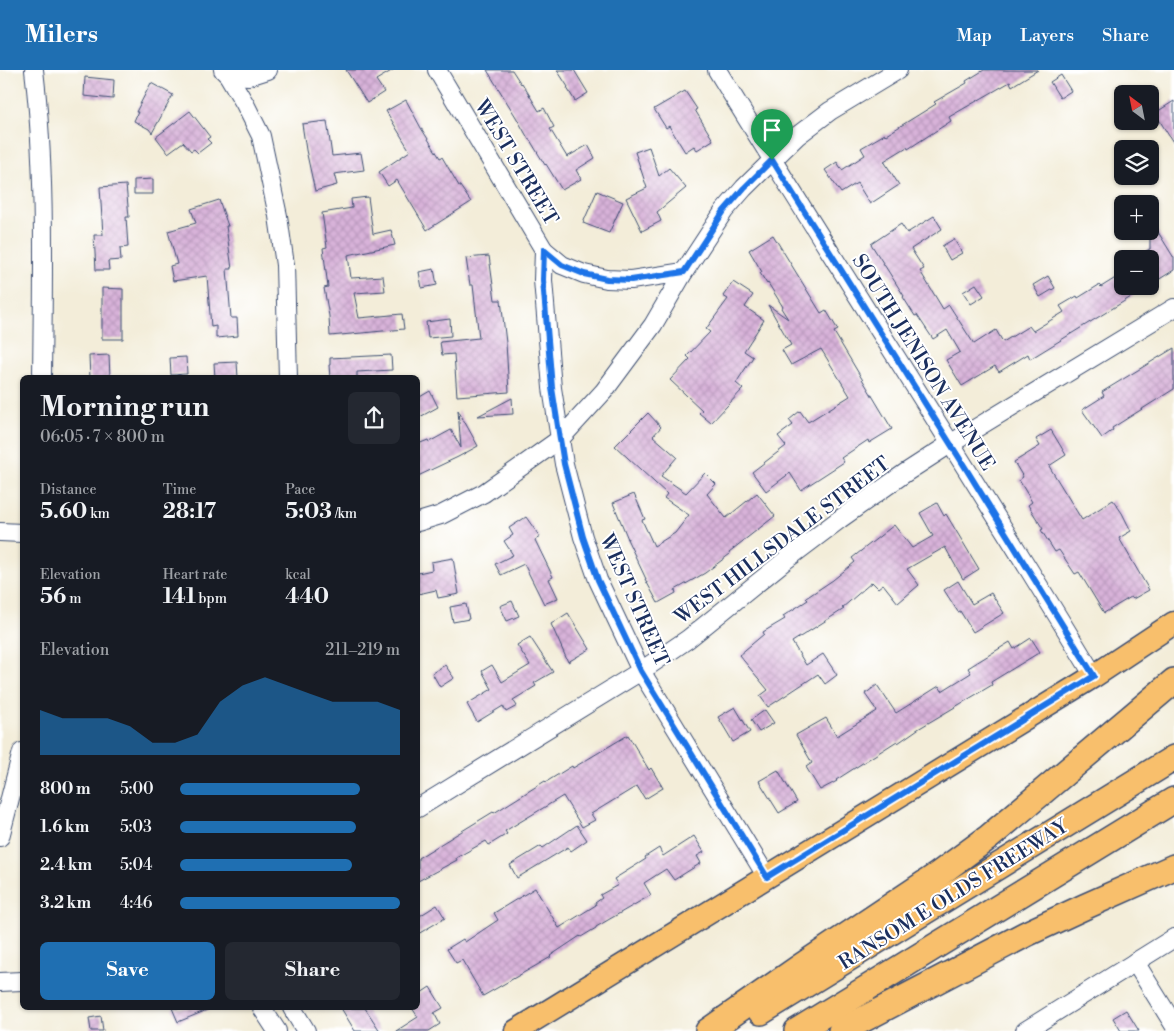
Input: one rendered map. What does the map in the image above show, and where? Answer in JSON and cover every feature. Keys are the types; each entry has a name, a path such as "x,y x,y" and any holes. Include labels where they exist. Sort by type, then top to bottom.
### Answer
{"highway":[{"path":"708,1031 936,876 989,837 1174,680"},
{"name":"RANSOM E OLDS FREEWAY","path":"731,1031 1174,758"},
{"name":"RANSOM E OLDS FREEWAY","path":"797,1031 1174,800"},
{"path":"841,1031 1026,934 1174,867"}],"main road":[{"path":"516,1031 1094,676 1174,623"}],"street":[{"path":"34,70 42,181 42,375"},
{"path":"226,73 249,76 268,70"},
{"name":"WEST STREET","path":"437,70 544,250 562,265 584,274 607,279 631,280 684,272"},
{"name":"SOUTH JENISON AVENUE","path":"717,70 1094,676"},
{"path":"420,521 441,515 484,493 560,439 609,384 653,325 684,272 724,211 744,188 797,136 830,111 898,70"},
{"path":"226,73 245,104 261,136 278,216 286,272 288,375"},
{"name":"WEST STREET","path":"544,250 543,280 552,388 560,439 566,473 583,537 598,580 641,671 767,877"},
{"name":"WEST HILLSDALE STREET","path":"420,807 641,671 688,639 787,559 905,473 1174,308"},
{"path":"0,532 20,532"},
{"path":"0,837 20,760"},
{"path":"1025,1031 1174,938"},
{"path":"1135,962 1174,1025"},
{"path":"0,982 20,980"},
{"path":"263,1010 279,1031"},
{"path":"273,1010 279,1031"},
{"path":"293,1010 306,1031"}],"building":[{"path":"346,70 393,70 376,80 384,92 367,103"},
{"path":"487,70 512,70 539,111 544,108 554,127 550,129 567,157 588,145 595,158 576,170 581,179 562,190"},
{"path":"557,70 574,70 588,93 575,101"},
{"path":"984,70 1038,70 1012,86 1010,82 949,117 951,121 908,149 907,147 884,161 899,185 870,204 857,183 841,193 825,170 837,162 842,170 865,155 861,148 936,104 934,102 967,83 966,81"},
{"path":"1061,75 1071,91 1060,98 1050,82"},
{"path":"85,77 114,80 113,99 84,96"},
{"path":"151,83 173,95 152,133 149,129 134,121 138,112 136,112"},
{"path":"685,91 713,140 697,150 694,146 685,152 669,126 666,128 654,109"},
{"path":"406,100 440,158 442,157 471,202 427,230 397,180 388,186 379,172 410,151 386,111"},
{"path":"1174,101 1174,144 1159,120 1159,110"},
{"path":"190,111 210,137 207,139 211,143 198,153 194,149 191,151 183,142 168,153 156,137"},
{"path":"327,121 332,156 361,153 364,170 334,174 337,185 315,191 302,124"},
{"path":"649,147 659,176 669,168 686,188 657,212 661,221 642,231 626,198 647,188 635,152"},
{"path":"153,179 153,194 134,194 134,180"},
{"path":"126,185 129,217 126,217 128,247 120,248 121,260 108,261 109,270 96,270 94,235 103,235 100,187"},
{"path":"597,191 623,202 609,233 583,223"},
{"path":"368,197 373,234 391,230 395,245 348,255 351,278 383,276 385,291 354,293 359,318 402,314 404,329 330,336 324,288 328,287 323,248 327,247 322,213 352,208 351,199"},
{"path":"219,200 228,226 226,226 232,269 227,269 231,318 237,318 238,336 216,338 216,326 211,327 207,276 173,281 170,266 177,264 168,231 196,223 191,209"},
{"path":"934,216 942,229 911,249 924,269 920,271 943,309 949,305 974,344 996,330 1003,342 1029,326 1033,331 1064,312 1060,306 1114,279 1114,295 1134,295 1030,359 1028,354 999,372 995,366 962,386 946,360 960,352 947,330 933,339 917,315 915,316 871,244 901,224 907,233"},
{"path":"1159,234 1174,258 1174,270 1159,279 1159,250 1148,250 1150,249 1150,240 1159,240"},
{"path":"773,235 821,313 826,310 838,330 834,332 892,429 869,443 868,440 841,458 844,462 801,490 790,473 766,491 752,472 786,446 778,436 793,425 789,420 800,411 808,422 850,396 821,349 791,365 782,350 791,345 768,305 788,319 781,308 783,307 760,273 762,272 749,250"},
{"path":"954,239 962,253 950,260 942,246"},
{"path":"489,256 495,300 501,300 509,392 457,396 454,354 442,355 440,342 479,338 473,285 470,285 466,258"},
{"path":"434,269 437,285 422,288 419,272"},
{"path":"1048,276 1055,288 1040,297 1033,285"},
{"path":"733,282 753,295 745,307 764,320 744,351 753,357 736,383 743,389 711,423 699,413 702,410 670,380 690,359 687,356 710,332 706,329 728,299 723,296"},
{"path":"976,284 984,296 971,304 963,292"},
{"path":"102,288 123,289 123,339 102,339"},
{"path":"450,319 451,336 428,338 426,322"},
{"path":"1174,348 1174,389 1112,428 1113,430 1102,438 1082,410 1104,396 1102,392"},
{"path":"109,355 110,375 90,375 89,356"},
{"path":"391,355 392,370 357,372 357,375 330,375 330,358"},
{"path":"186,357 187,374 171,375 170,358"},
{"path":"237,362 238,375 215,375 214,363"},
{"path":"430,391 438,407 420,417 420,397"},
{"path":"512,398 513,414 478,416"},
{"path":"458,410 478,446 420,475 420,443 428,440 429,442 451,430 461,448"},
{"path":"648,413 661,427 653,436 677,457 661,476 686,493 705,473 716,484 707,494 726,518 757,493 775,516 705,573 675,590 676,593 658,603 627,539 613,503 634,494 645,519 642,520 654,546 675,533 689,515 664,498 667,494 615,446"},
{"path":"1051,430 1066,455 1049,466 1082,520 1113,500 1131,531 1119,538 1149,590 1133,599 1131,597 1104,613 1079,572 1075,574 1059,550 1055,552 1028,505 1032,502 1019,480 1023,477 1014,462 1040,446 1036,439"},
{"path":"937,503 944,516 946,514 979,569 963,579 945,547 907,569 919,585 898,603 883,584 878,588 872,582 842,608 844,609 792,642 806,665 823,654 837,675 825,684 818,674 768,707 760,696 768,690 739,655 764,634 763,632 785,619 783,616 808,600 806,598 855,562 852,558 894,525 912,548 933,536 920,513"},
{"path":"526,517 540,537 535,540 553,577 549,579 558,598 544,604 524,564 501,575 495,564 513,555 504,541 513,535 509,528"},
{"path":"453,558 459,594 438,598 436,590 420,594 420,573 432,570 431,562"},
{"path":"958,581 972,604 991,593 1004,613 973,632 944,590"},
{"path":"512,601 519,616 507,621 500,606"},
{"path":"466,604 469,619 453,622 450,607"},
{"path":"568,613 590,649 568,662 551,624"},
{"path":"530,637 553,672 534,683 536,686 513,700 517,706 506,712 503,706 477,722 467,704 492,689 482,671 492,665 502,682 530,665 517,645"},
{"path":"1031,638 1040,652 991,682 992,685 898,743 897,741 837,781 820,790 806,767 812,763 796,735 826,718 837,736 877,711 865,694 877,685 896,713 939,686 942,691 971,673 968,668 1010,642 1014,649"},
{"path":"445,665 454,678 440,687 432,673"},
{"path":"735,707 750,732 733,742 718,717"},
{"path":"765,710 774,723 759,732 751,720"},
{"path":"628,735 649,770 651,768 663,788 645,799 637,786 591,814 595,820 582,827 563,796 505,831 507,834 489,845 486,841 456,858 457,860 420,880 420,857 545,781 572,766 573,768"},
{"path":"778,770 797,802 779,813 759,781"},
{"path":"577,825 587,840 571,851 568,847 517,878 510,865 541,846 543,848"},
{"path":"694,836 704,852 697,856 701,863 674,880 666,869 644,883 651,895 580,936 551,957 483,996 462,960 456,963 447,949 463,939 465,942 498,920 494,913 535,888 559,928 596,905 595,903 602,898 600,895 618,885 614,879 646,859 645,857 659,848 663,856"},
{"path":"437,905 445,918 420,933 420,916"},
{"path":"430,987 443,1008 434,1013 440,1024 429,1031 396,1031 418,1017 413,1010 420,1010 420,994"},
{"path":"173,1010 207,1010 178,1022"},
{"path":"342,1010 366,1010 380,1031 355,1031"},
{"path":"1126,1010 1139,1031 1121,1031 1113,1018"},
{"path":"101,1016 103,1031 91,1031 89,1018"}],"route":[{"path":"772,160 1094,676 767,877 641,671 598,580 583,537 564,464 552,388 543,280 544,250 562,265 584,274 607,279 631,280 684,272 724,211 772,160"}]}
